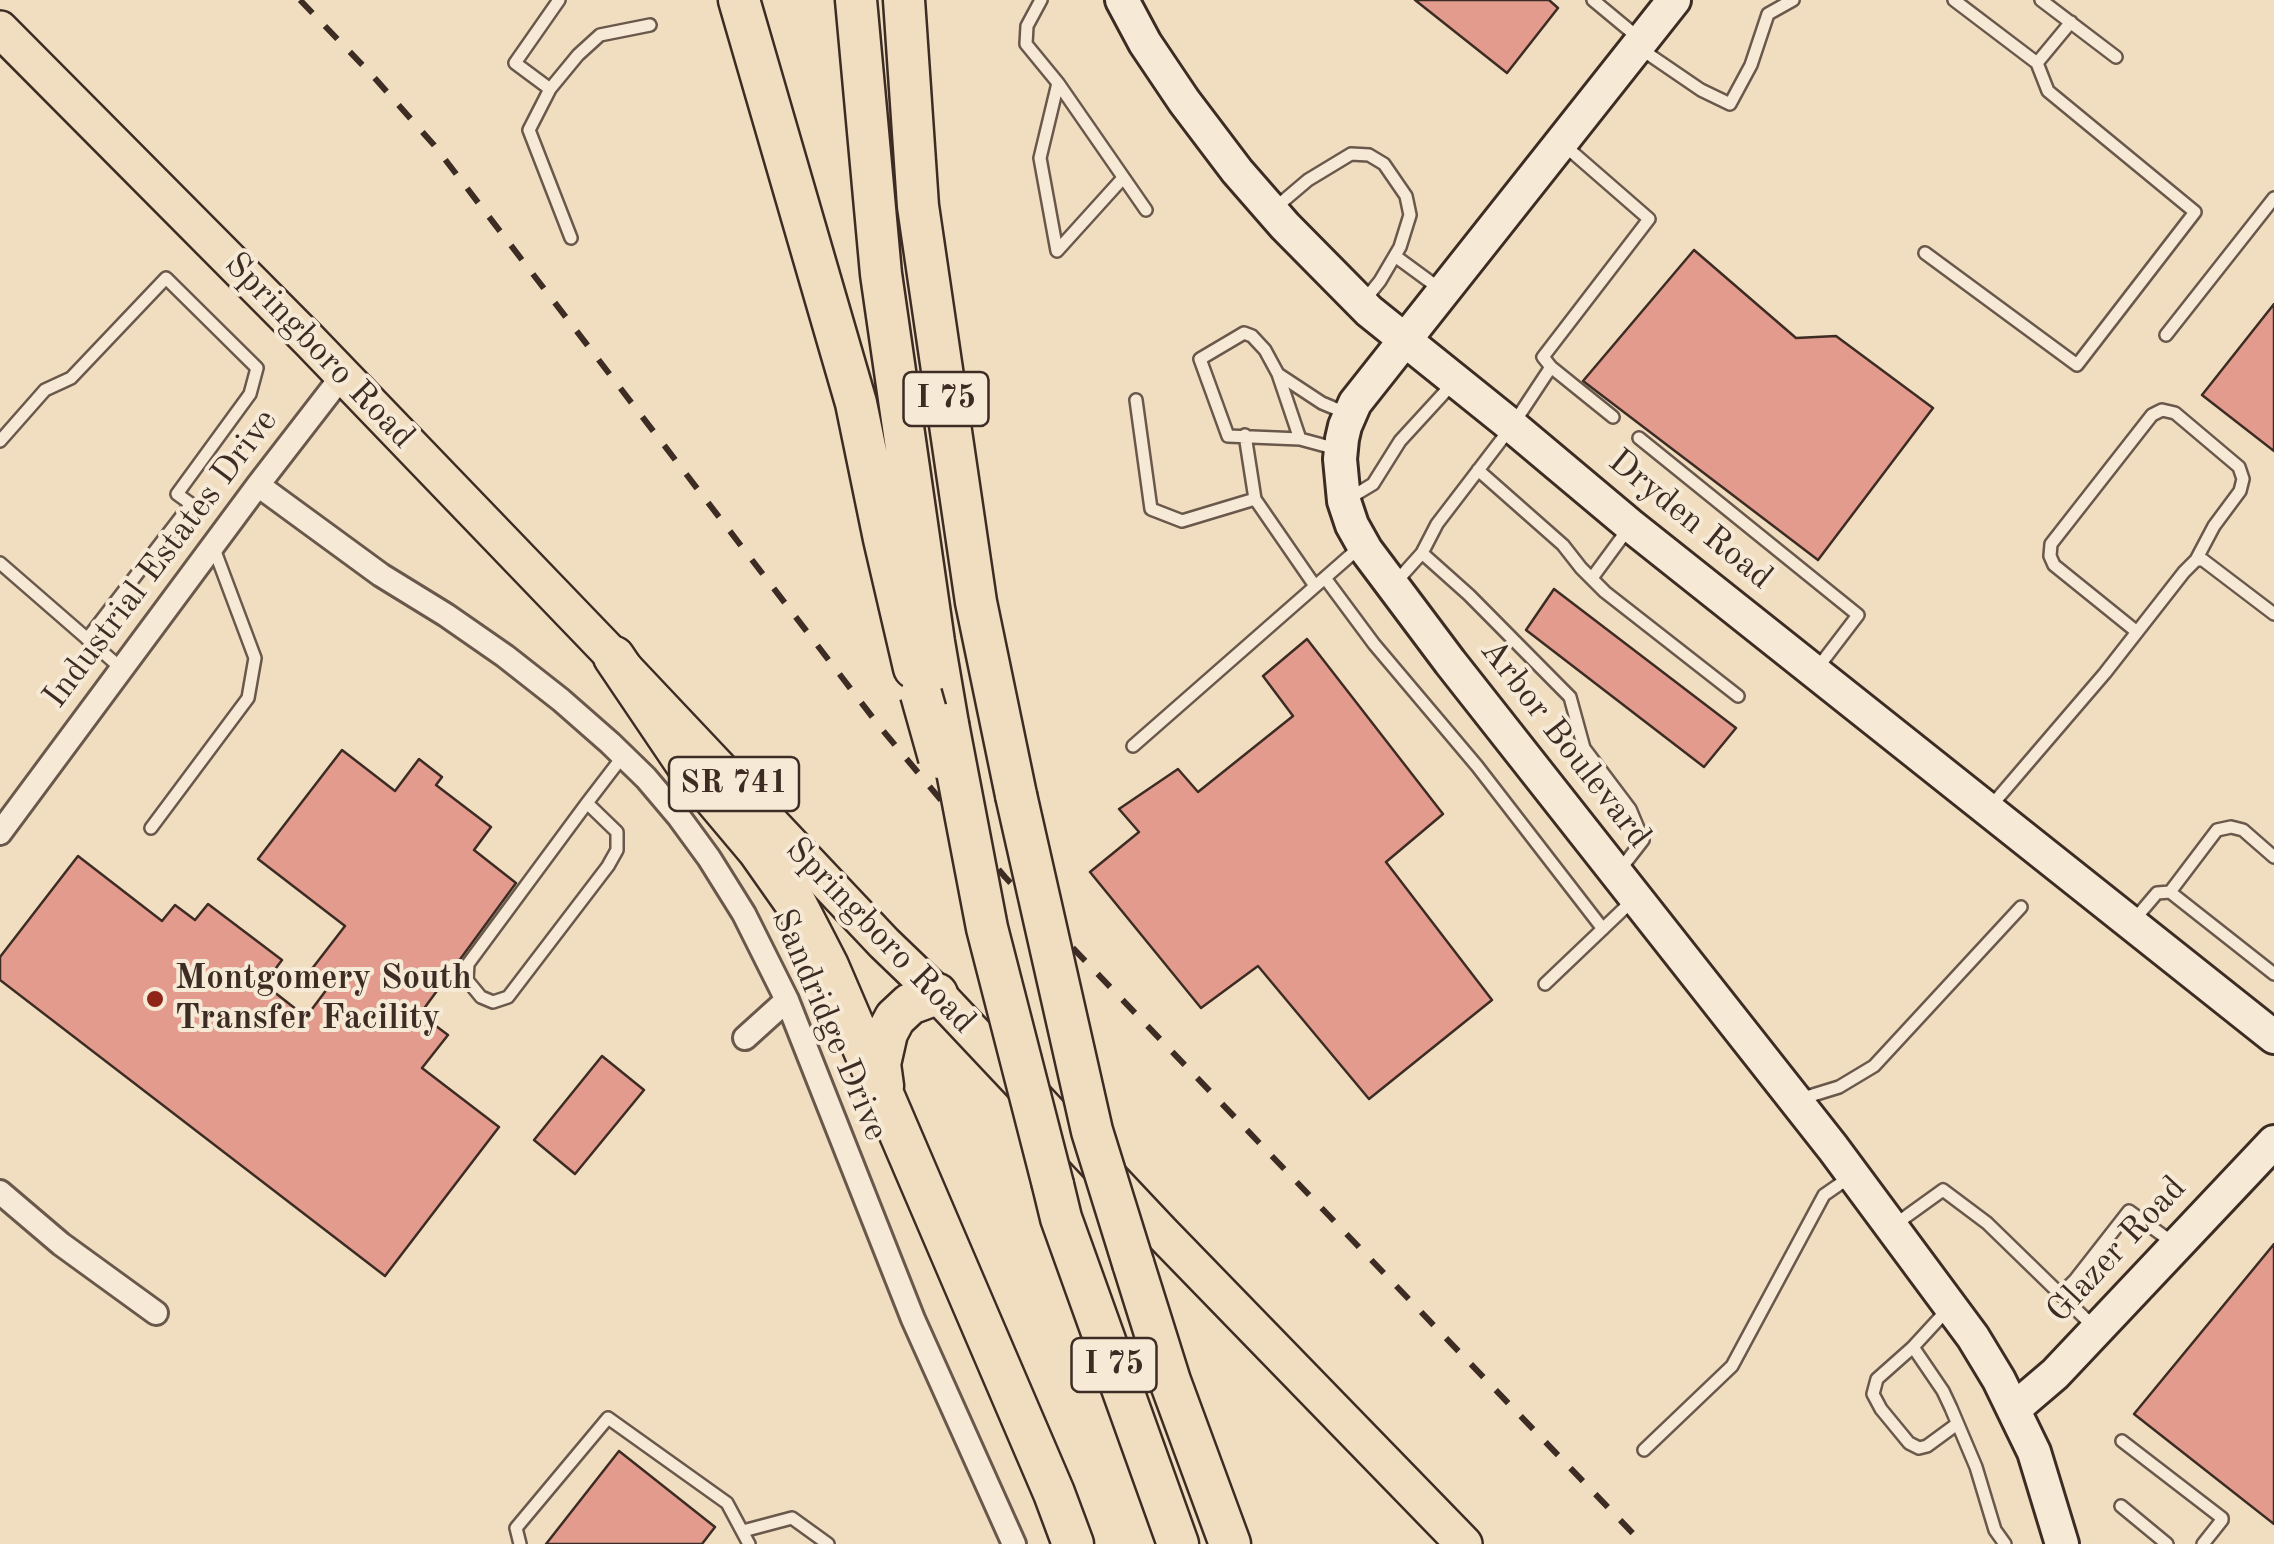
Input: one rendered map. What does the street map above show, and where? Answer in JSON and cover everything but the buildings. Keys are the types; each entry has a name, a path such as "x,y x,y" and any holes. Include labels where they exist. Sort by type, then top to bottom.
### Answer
{"highway":[{"path":"739,0 856,403 921,694 988,928"},
{"name":"I 75","path":"856,0 881,274 934,642 988,928 1062,1218 1178,1544"},
{"name":"I 75","path":"904,0 918,206 976,602 1016,795 1092,1131 1170,1380 1230,1544"},
{"path":"614,657 689,768 758,850 796,904 828,966 1073,1544"},
{"path":"888,1108 880,1064 886,1033 910,1004 938,994"}],"main road":[{"name":"Springboro Road","path":"0,29 344,376 1464,1544"}],"street":[{"name":"Dryden Road","path":"1122,0 1184,101 1237,171 1362,304 1630,525 2274,1037"},
{"name":"Arbor Boulevard","path":"1674,0 1362,392 1344,426 1344,501 1363,544 1483,705 1796,1100 1952,1306 1990,1366 2034,1452 2062,1544"},
{"name":"Industrial Estates Drive","path":"4,818 344,376"},
{"name":"Sandridge Drive","path":"258,486 368,566 505,656 561,700 624,756 679,817 709,858 744,914 786,1000 913,1319 1014,1544"},
{"path":"746,1038 786,1000"},
{"name":"Glazer Road","path":"2014,1409 2054,1374 2274,1142"},
{"path":"0,1192 61,1244 156,1313"}],"lane":[{"path":"550,88 515,63 560,0"},
{"path":"1041,0 1027,26 1026,44 1058,83 1146,210"},
{"path":"1593,0 1700,90 1730,104 1751,66 1768,14 1793,0"},
{"path":"1924,253 2077,365 2195,212 2048,92 2037,62 1954,0"},
{"path":"2041,0 2116,57"},
{"path":"2037,62 2071,22"},
{"path":"572,238 529,130 550,88 600,34 650,25"},
{"path":"1058,83 1040,158 1058,251 1124,178"},
{"path":"1561,142 1650,219 1544,357 1613,417"},
{"path":"1272,210 1308,180 1350,154 1369,156 1384,164 1406,196 1410,216 1395,256 1362,304"},
{"path":"2166,335 2274,198"},
{"path":"1395,256 1444,292"},
{"path":"0,440 45,390 71,378 166,278 258,368 250,394 177,494 191,504 87,639"},
{"path":"1300,438 1278,374 1252,336 1244,333 1200,359 1228,436 1300,438 1341,450"},
{"path":"1393,585 1422,553 1437,524 1512,426 1551,367"},
{"path":"1278,374 1350,415"},
{"path":"1344,501 1374,484 1400,441 1456,380"},
{"path":"1136,400 1150,509 1182,521 1255,498"},
{"path":"1988,809 2105,674 2196,560 2214,526 2240,491 2239,467 2175,413 2162,410 2152,415 2050,544 2054,565 2137,632"},
{"path":"1245,435 1255,498 1320,582 1477,766 1602,929"},
{"path":"1639,438 1858,615 1814,672"},
{"path":"1478,470 1563,545 1592,578 1738,696"},
{"path":"1592,578 1630,525"},
{"path":"1133,746 1363,544"},
{"path":"152,828 248,698 255,658 213,546"},
{"path":"1422,553 1570,698 1584,748 1630,810 1643,840 1626,886 1602,929 1545,984"},
{"path":"2196,560 2203,560 2274,614"},
{"path":"0,563 122,669"},
{"path":"587,803 617,832 617,850 508,996 492,1002 481,997 467,980 468,964 587,803 624,756"},
{"path":"2170,892 2217,830 2243,830 2274,857"},
{"path":"2131,923 2157,893 2170,892 2274,974"},
{"path":"1796,1100 1839,1087 1874,1066 2021,907"},
{"path":"1644,1450 1732,1366 1824,1195 1854,1175"},
{"path":"1893,1226 1943,1190 1988,1223 2096,1329"},
{"path":"2060,1294 2076,1280 2129,1211 2176,1245"},
{"path":"1952,1306 1877,1379 1872,1394 1908,1443 1920,1448 1957,1424"},
{"path":"1913,1346 1942,1391 1976,1467 1995,1530 2006,1544"},
{"path":"520,1544 516,1528 608,1418 728,1503 749,1544"},
{"path":"2122,1442 2222,1518 2204,1544"},
{"path":"2120,1506 2167,1544"},
{"path":"742,1531 792,1518 828,1544"}],"railway":[{"path":"300,0 434,145 880,727 1005,877 1643,1544"}],"place":[{"name":"Montgomery South Transfer Facility","path":"155,999"}]}
